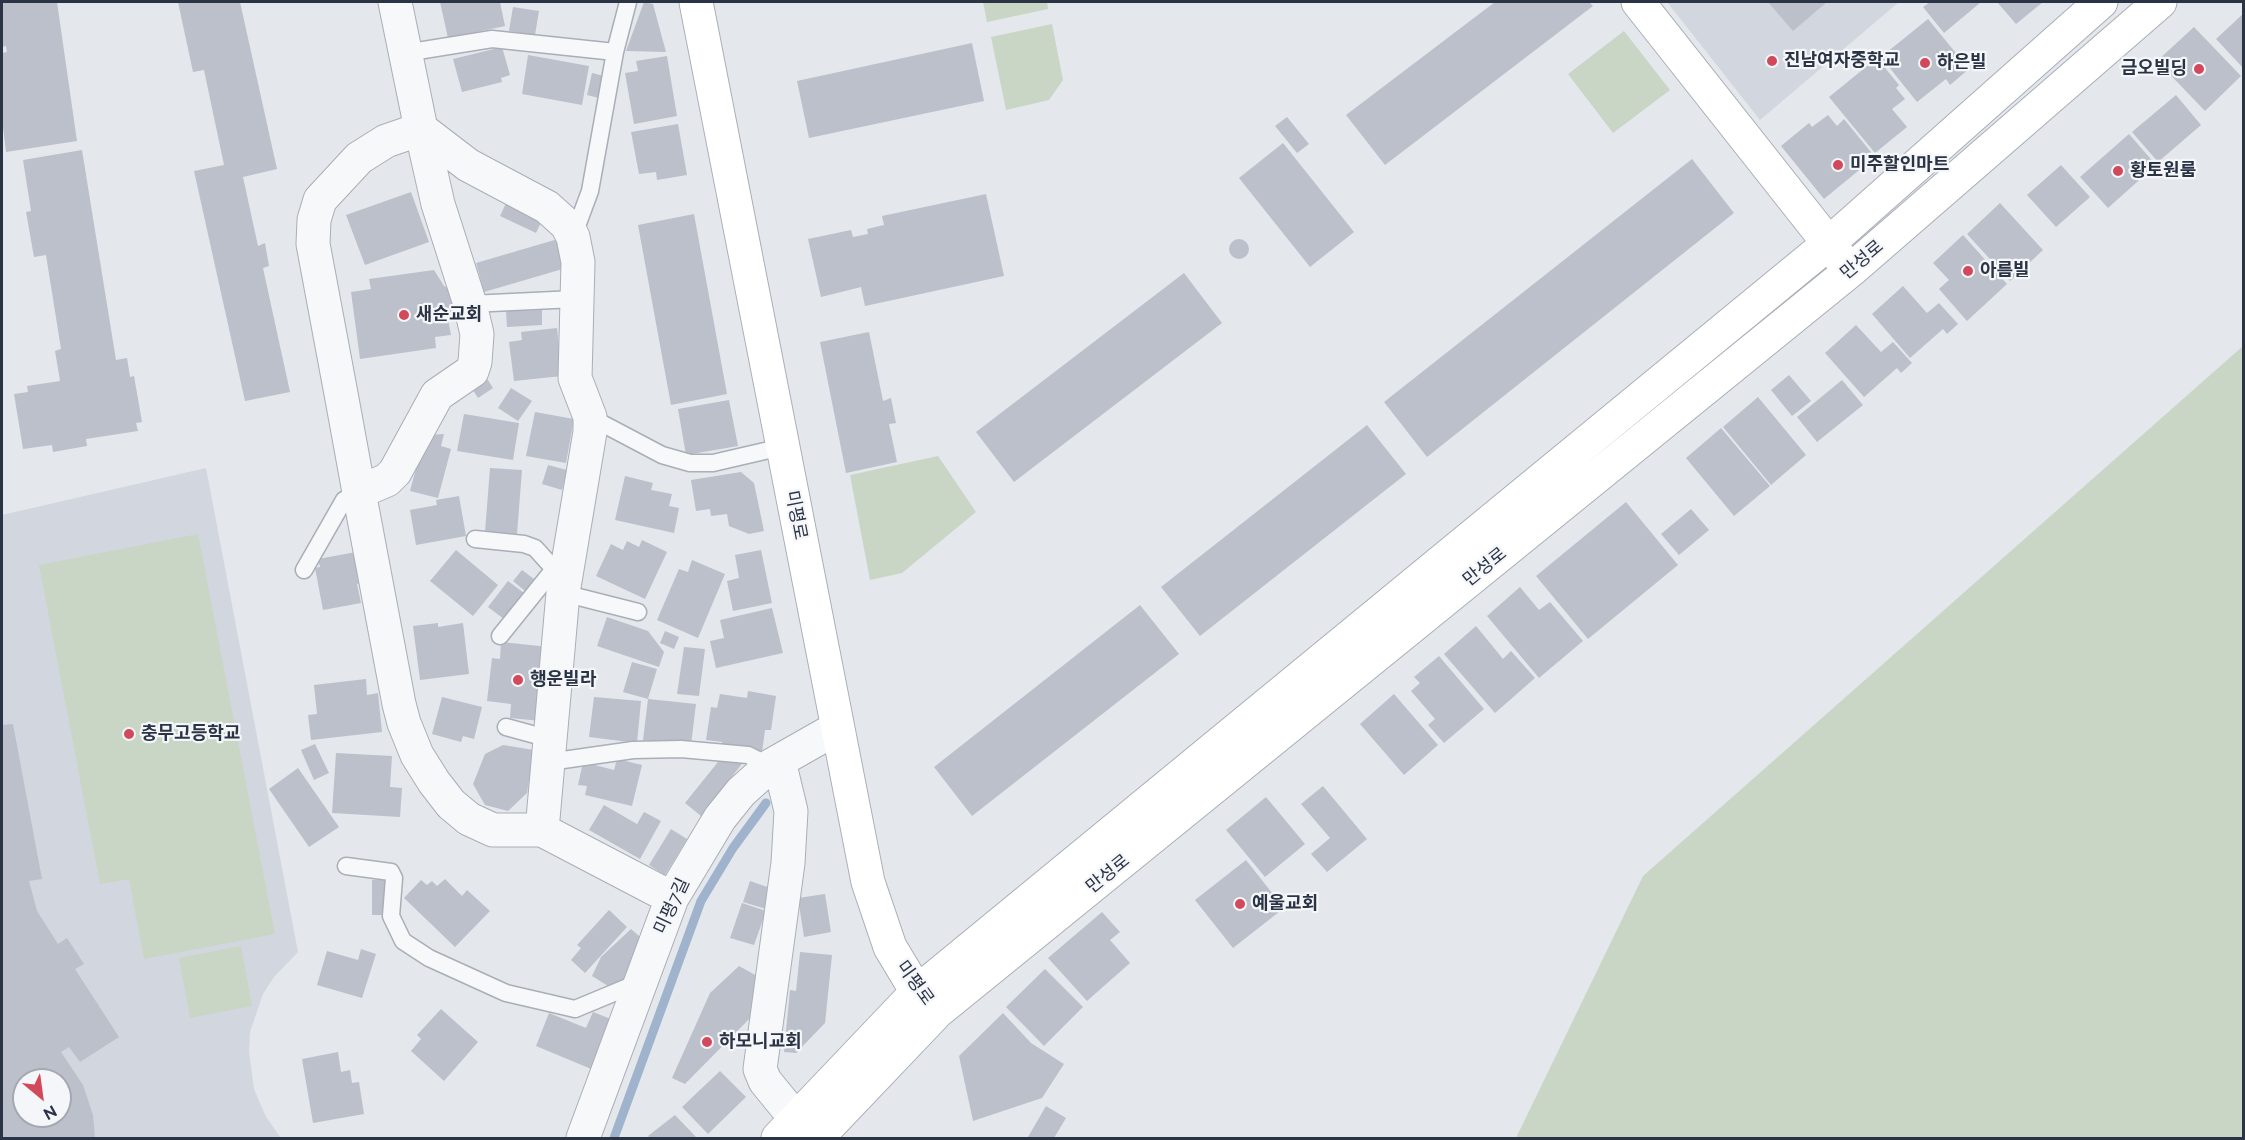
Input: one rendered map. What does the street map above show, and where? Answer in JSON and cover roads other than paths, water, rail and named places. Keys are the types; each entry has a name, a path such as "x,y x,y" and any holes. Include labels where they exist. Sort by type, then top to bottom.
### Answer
{"street":[{"path":"359,492 387,480 395,472 437,395 472,371 475,362 477,334 470,304 438,204 395,2"},
{"name":"미평로","path":"696,2 868,882 890,947 927,1002"},
{"path":"1638,2 1850,271"},
{"name":"만성로","path":"797,1132 927,1002 1828,244 2101,2"},
{"name":"만성로","path":"927,1002 1850,271 2160,2"},
{"path":"421,129 468,165 547,207 567,225 573,237 578,262 574,378 590,417 590,432 561,581 550,751 542,830"},
{"path":"421,129 386,141 359,159 320,200 314,219 313,244 399,704 417,755 451,804 469,819 493,830 542,830 672,898"},
{"name":"미평7길","path":"583,1138 672,898 720,818 741,792 774,763 837,728"},
{"path":"774,763 791,811 788,862 760,1069 797,1132"}],"lane":[{"path":"573,237 590,191 615,52 628,2"},
{"path":"405,53 492,39 615,52"},
{"path":"470,304 575,299"},
{"path":"590,417 662,455 690,463 713,463 782,447"},
{"path":"304,570 344,500 359,492"},
{"path":"475,539 529,546 561,581 638,612"},
{"path":"500,636 561,581"},
{"path":"506,726 550,751 681,749 748,755 774,763"},
{"path":"346,866 391,872 394,878 392,916 403,940 429,958 506,993 575,1009 641,982"}],"waterway":[{"path":"614,1138 701,901 733,848 766,803"}],"place":[{"name":"진남여자중학교","path":"1772,61"},
{"name":"하은빌","path":"1925,63"},
{"name":"금오빌딩","path":"2199,69"},
{"name":"미주할인마트","path":"1838,165"},
{"name":"황토원룸","path":"2118,171"},
{"name":"아름빌","path":"1968,271"},
{"name":"새순교회","path":"404,315"},
{"name":"행운빌라","path":"518,680"},
{"name":"충무고등학교","path":"129,734"},
{"name":"예울교회","path":"1240,904"},
{"name":"하모니교회","path":"707,1042"}]}
